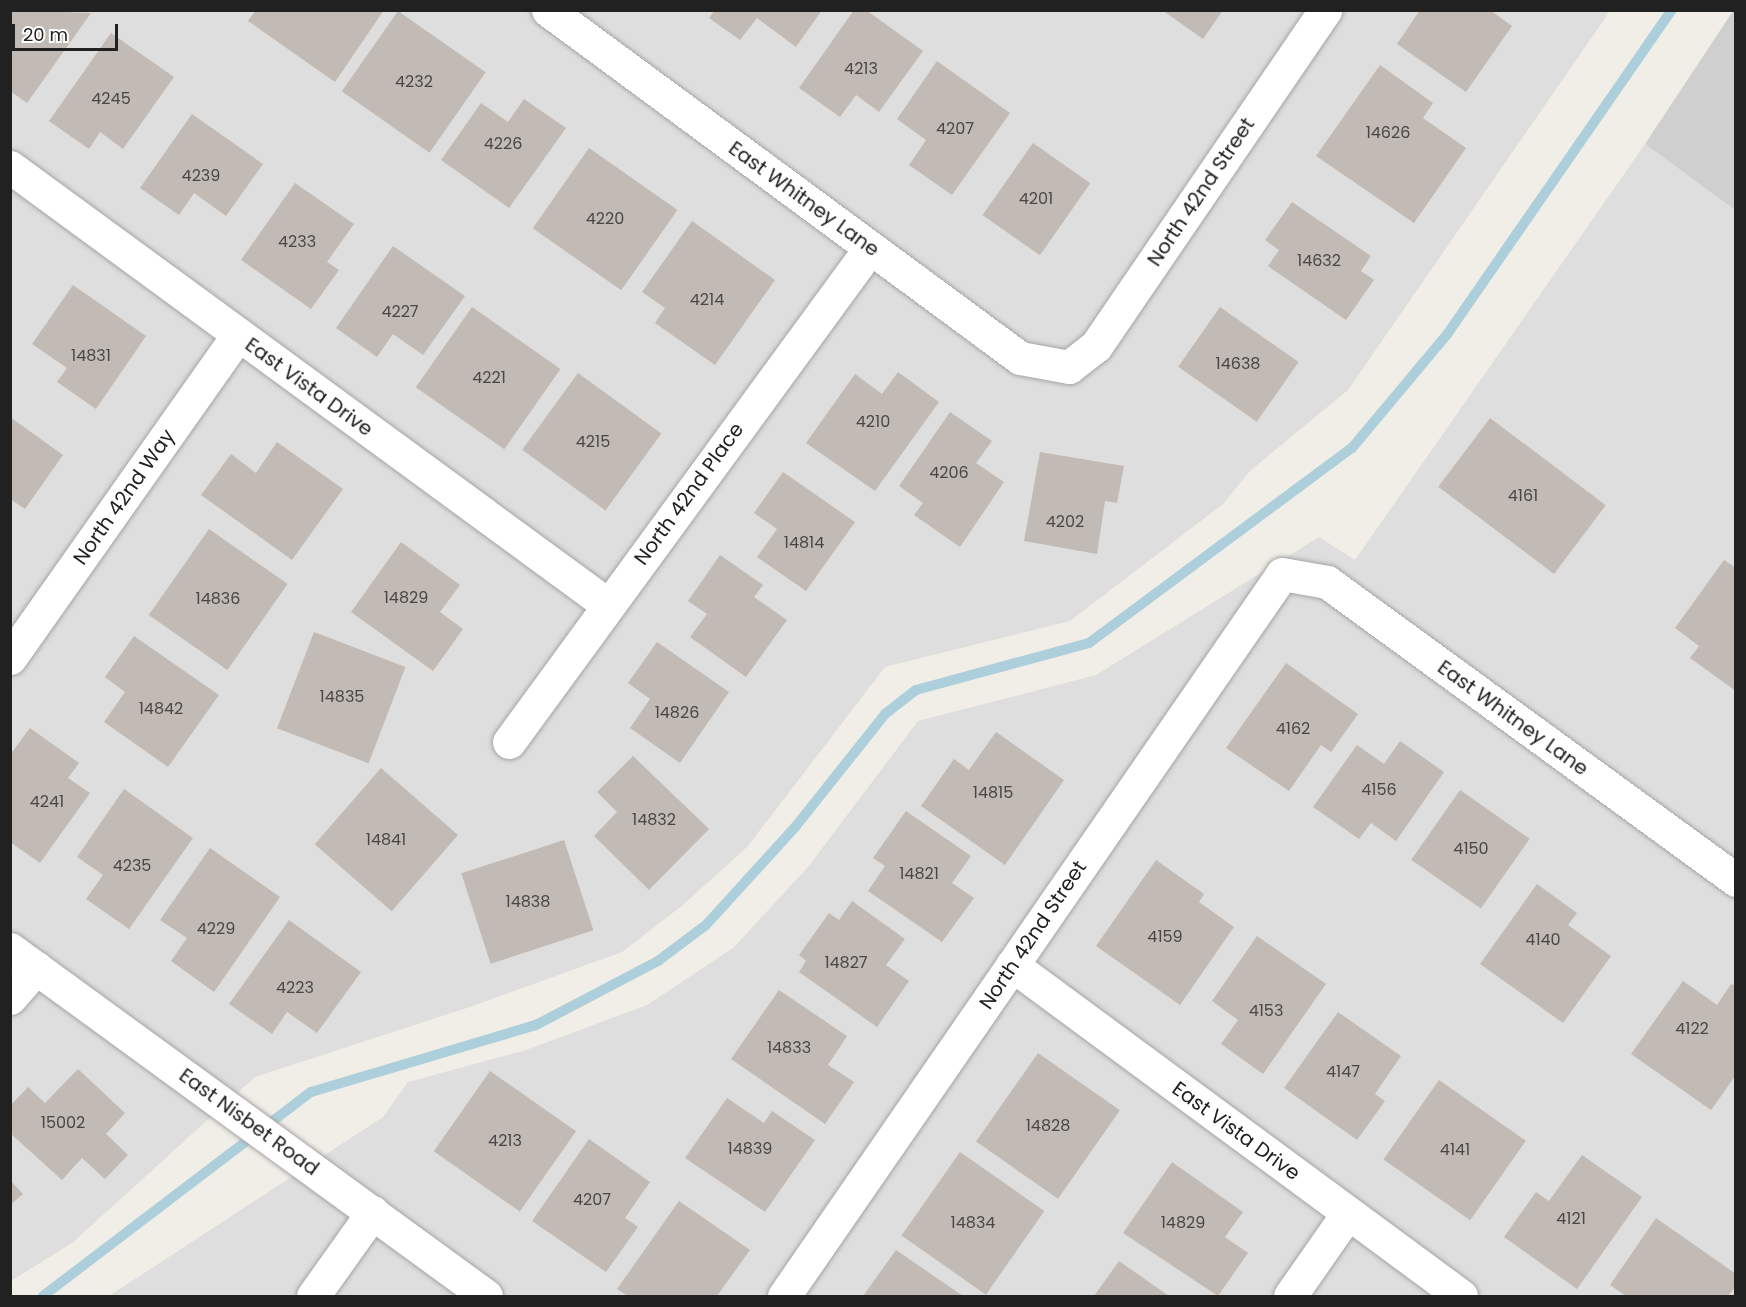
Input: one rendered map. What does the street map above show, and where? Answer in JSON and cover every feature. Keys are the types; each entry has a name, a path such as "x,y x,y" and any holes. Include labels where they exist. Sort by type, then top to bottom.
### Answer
{"street":[{"name":"East Whitney Lane","path":"548,10 1020,358 1069,367"},
{"name":"North 42nd Street","path":"1069,367 1096,346 1325,10"},
{"name":"East Vista Drive","path":"10,167 608,605"},
{"name":"North 42nd Place","path":"509,742 870,248"},
{"name":"North 42nd Way","path":"10,658 238,335"},
{"name":"East Whitney Lane","path":"1282,574 1327,582 1736,880"},
{"name":"North 42nd Street","path":"784,1296 1282,574"},
{"name":"East Nisbet Road","path":"10,949 300,1158 486,1296"},
{"name":"East Vista Drive","path":"1012,965 1461,1296"},
{"path":"10,998 36,968"},
{"path":"313,1296 373,1212"},
{"path":"1290,1296 1348,1213"}],"shaded area":[{"path":"11,11 1610,11 1348,390 1250,471 1223,504 1070,621 885,667 748,846 683,905 622,952 470,1007 255,1077 72,1243 11,1281"},
{"path":"1733,11 1736,11 1735,210 1645,144"},
{"path":"1645,144 1735,210 1735,1296 109,1296 383,1117 408,1082 526,1050 647,1005 733,948 808,867 918,721 1096,675 1319,537 1355,560"}],"building":[{"path":"10,10 91,13 27,103 10,91"},
{"path":"256,10 384,10 335,82 248,21"},
{"path":"715,10 822,10 796,47 757,18 740,40 709,18"},
{"path":"854,10 866,10 923,51 879,112 856,95 840,117 799,88"},
{"path":"1162,10 1223,10 1203,39"},
{"path":"1420,10 1490,10 1512,26 1466,92 1397,44"},
{"path":"398,11 486,72 429,153 342,91"},
{"path":"111,33 174,77 123,149 100,132 89,149 49,121"},
{"path":"937,61 1010,113 952,195 909,165 926,140 897,119"},
{"path":"1380,65 1433,103 1423,118 1466,148 1414,223 1316,156"},
{"path":"524,99 566,128 509,208 441,160 481,103 508,122"},
{"path":"192,114 263,164 226,216 194,193 179,215 140,188"},
{"path":"1033,143 1090,183 1040,255 983,215"},
{"path":"589,148 677,210 621,290 533,228"},
{"path":"295,183 354,224 327,262 339,270 311,309 241,260"},
{"path":"1292,202 1371,256 1361,271 1374,280 1346,320 1268,266 1279,250 1265,240"},
{"path":"692,221 775,280 715,365 655,323 665,308 642,292"},
{"path":"393,246 465,296 423,355 393,334 377,357 336,328"},
{"path":"73,285 146,336 96,409 57,382 67,368 32,344"},
{"path":"472,307 560,369 504,449 416,387"},
{"path":"1220,307 1299,362 1257,422 1178,367"},
{"path":"898,372 939,402 875,491 806,443 855,374 882,394"},
{"path":"578,373 661,434 605,510 522,450"},
{"path":"950,412 992,441 976,463 1004,482 960,547 914,515 923,503 899,486"},
{"path":"10,417 63,455 25,509 10,499"},
{"path":"1490,418 1606,505 1554,574 1438,487"},
{"path":"277,442 343,489 292,560 201,495 231,454 256,473"},
{"path":"1040,452 1124,466 1117,503 1105,501 1097,554 1024,541"},
{"path":"783,472 855,522 806,591 757,557 777,529 754,513"},
{"path":"209,529 288,584 227,670 149,615"},
{"path":"401,542 460,585 440,612 463,629 433,671 351,612"},
{"path":"720,555 763,585 754,597 787,620 746,677 690,637 707,614 688,601"},
{"path":"1724,560 1736,568 1736,691 1690,658 1699,646 1675,628"},
{"path":"314,632 405,667 369,763 277,728"},
{"path":"134,636 219,695 168,767 104,722 125,692 105,677"},
{"path":"657,642 729,692 680,763 630,728 650,699 628,683"},
{"path":"1286,663 1358,714 1331,752 1321,745 1289,791 1226,748"},
{"path":"30,728 79,763 68,778 90,793 40,863 10,842 10,755"},
{"path":"996,732 1064,780 1005,865 921,806 954,759 969,770"},
{"path":"1400,741 1444,772 1396,841 1371,823 1359,839 1313,807 1357,745 1384,764"},
{"path":"633,756 709,829 649,890 594,836 617,812 597,792"},
{"path":"381,768 458,835 392,911 315,844"},
{"path":"124,789 193,838 129,929 86,899 103,875 77,857"},
{"path":"1460,790 1530,839 1481,908 1411,860"},
{"path":"906,811 971,856 952,883 974,898 942,942 868,891 885,866 873,858"},
{"path":"564,840 593,930 491,964 461,873"},
{"path":"210,848 280,897 214,992 171,961 187,938 160,920"},
{"path":"1156,860 1204,894 1199,902 1234,927 1180,1005 1096,946"},
{"path":"1537,884 1577,913 1568,925 1611,956 1563,1023 1480,964"},
{"path":"852,901 905,939 886,965 909,981 877,1027 799,972 806,961 799,955 829,913 839,920"},
{"path":"289,920 361,972 317,1033 287,1012 272,1034 229,1004"},
{"path":"1257,936 1326,984 1263,1074 1221,1044 1238,1020 1212,1001"},
{"path":"1683,981 1717,1005 1731,984 1736,986 1736,1075 1711,1110 1631,1054"},
{"path":"779,990 847,1036 828,1065 854,1082 825,1124 731,1059"},
{"path":"1338,1012 1401,1056 1375,1094 1385,1101 1357,1140 1284,1088"},
{"path":"1038,1053 1120,1110 1058,1199 976,1141"},
{"path":"78,1069 125,1113 106,1134 128,1155 105,1179 82,1158 62,1180 10,1133 10,1106 28,1087 45,1103"},
{"path":"490,1071 576,1131 520,1212 434,1151"},
{"path":"1439,1080 1526,1141 1470,1220 1383,1159"},
{"path":"727,1098 764,1123 772,1111 815,1140 765,1212 685,1158"},
{"path":"589,1139 650,1182 625,1218 638,1227 606,1272 532,1221"},
{"path":"960,1152 1044,1211 986,1295 901,1236"},
{"path":"1582,1155 1642,1197 1577,1289 1504,1237 1536,1192 1549,1201"},
{"path":"1172,1162 1243,1212 1225,1237 1248,1253 1218,1296 1123,1233"},
{"path":"10,1180 23,1194 10,1205"},
{"path":"679,1201 750,1250 717,1296 628,1296 617,1289"},
{"path":"1656,1218 1736,1274 1736,1286 1728,1296 1626,1296 1610,1285"},
{"path":"896,1250 963,1296 863,1296"},
{"path":"1119,1261 1169,1296 1094,1296"}],"waterway":[{"path":"43,1296 311,1092 536,1025 658,961 706,925 796,826 885,714 916,690 1089,643 1352,448 1448,333 1672,10"}]}
